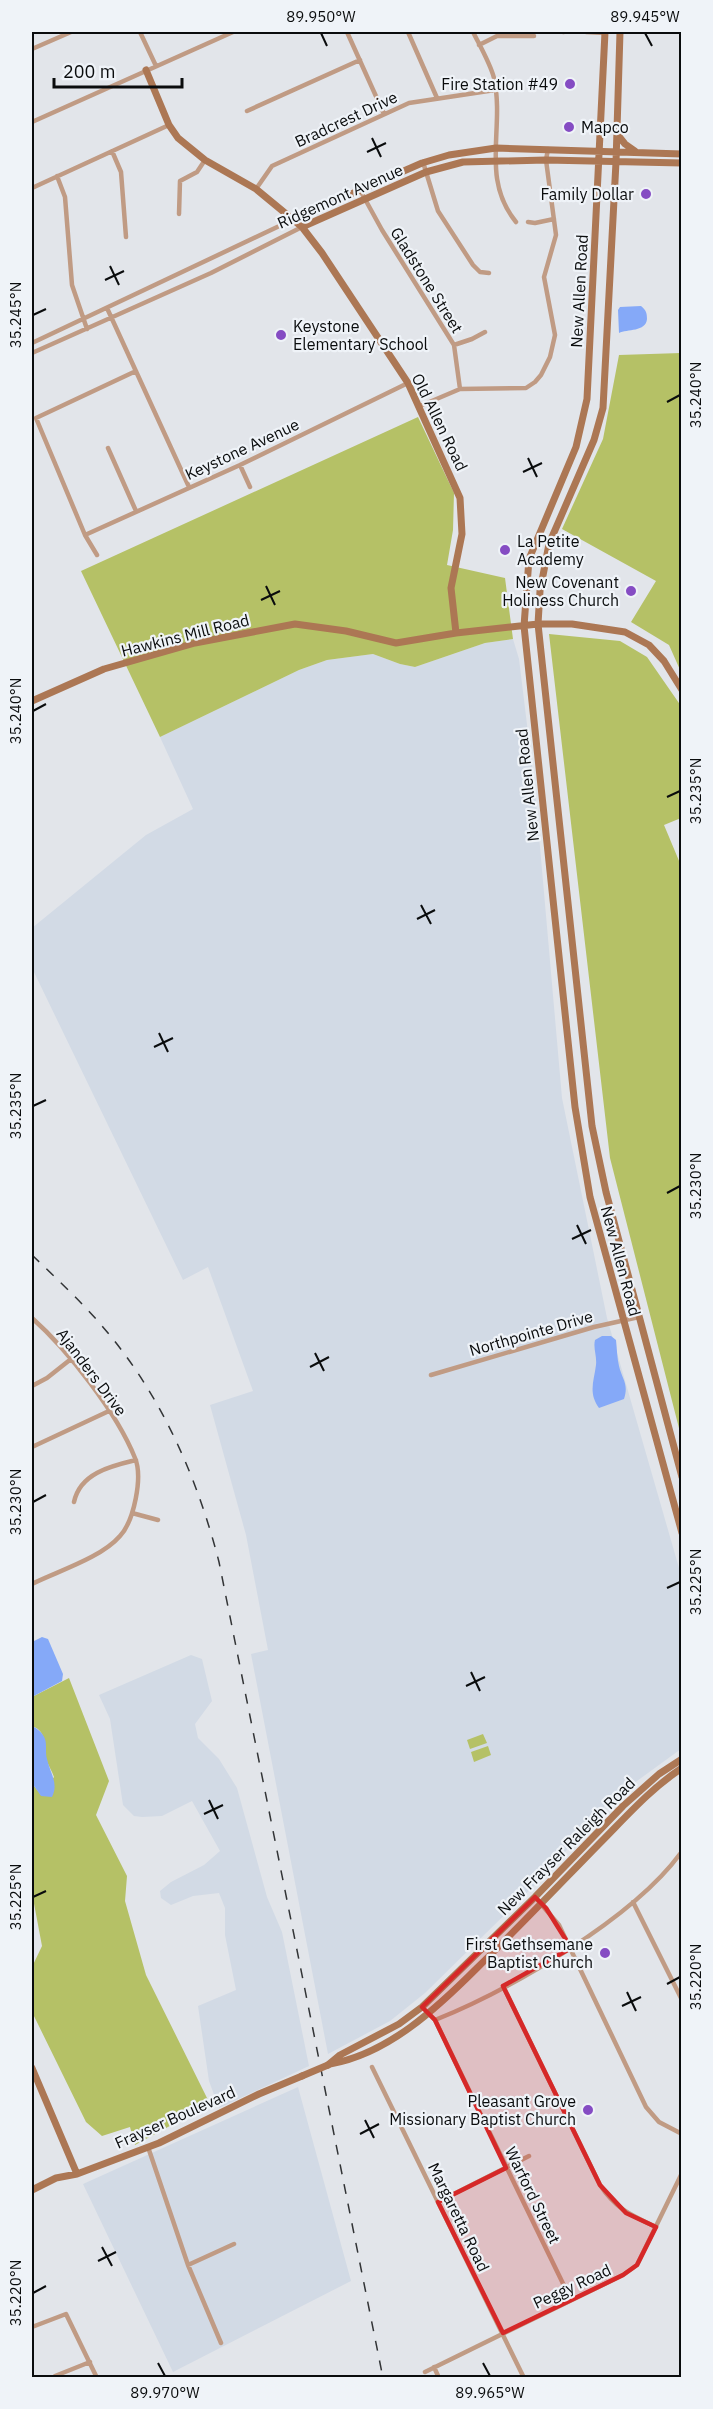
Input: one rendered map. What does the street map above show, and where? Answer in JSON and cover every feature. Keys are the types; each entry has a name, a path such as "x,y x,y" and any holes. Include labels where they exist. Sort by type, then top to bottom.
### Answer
{"main road":[{"name":"New Allen Road","path":"605,32 587,399 576,447 529,559 524,626 575,1107 590,1197 681,1533"},
{"name":"New Allen Road","path":"620,32 616,162 603,408 594,440 549,544 540,591 538,624 592,1126 606,1192 681,1477"},
{"name":"Old Allen Road","path":"146,70 178,138 205,160 256,189 302,227 326,259 408,383 460,498 462,534 451,588 456,633"},
{"path":"583,150 592,144 599,134"},
{"path":"617,134 628,147 638,153"},
{"name":"Ridgemont Avenue","path":"292,220 423,162 449,155 496,148 598,150 680,158"},
{"name":"Ridgemont Avenue","path":"302,227 426,172 464,162 546,160 630,163 680,158"},
{"path":"582,161 589,165 598,179"},
{"path":"615,179 621,169 630,163"},
{"name":"Hawkins Mill Road","path":"32,701 104,669 195,643 295,624 338,630 396,643 456,633 538,624 573,624 625,632 648,645 664,661 681,690"},
{"path":"547,838 554,838 559,842 564,859"},
{"name":"New Frayser Raleigh Road","path":"328,2065 340,2055 399,2024 422,2007 535,1897 623,1806 659,1774 681,1759"},
{"name":"New Frayser Raleigh Road","path":"328,2065 347,2061 365,2053 398,2035 428,2014 542,1904 648,1794 681,1768"},
{"name":"Frayser Boulevard","path":"32,2190 56,2178 77,2174 148,2147 259,2094 328,2065"},
{"path":"32,2068 77,2174"}],"street":[{"path":"32,49 71,32"},
{"path":"140,32 156,66"},
{"path":"32,122 233,32"},
{"path":"347,32 384,114"},
{"path":"408,32 437,98"},
{"path":"474,32 494,76 497,189 506,209 516,222"},
{"path":"586,32 605,32"},
{"path":"479,45 497,36 534,36"},
{"path":"247,111 360,60"},
{"name":"Bradcrest Drive","path":"256,189 272,166 409,103 495,90"},
{"path":"32,188 170,124"},
{"path":"420,406 460,389 526,388 535,382 550,357 555,335 544,277 556,235 546,160 548,149"},
{"path":"112,151 121,172 126,237"},
{"path":"179,214 180,182 197,172 205,160"},
{"path":"423,162 438,212 473,265 480,272 489,273"},
{"path":"57,176 65,197 72,285 87,330"},
{"name":"Gladstone Street","path":"360,190 382,230 454,345 460,389"},
{"path":"528,222 554,219"},
{"name":"Ridgemont Avenue","path":"32,343 292,220"},
{"name":"Ridgemont Avenue","path":"32,352 87,330 212,273 302,227"},
{"path":"107,308 189,487"},
{"path":"454,345 485,332"},
{"path":"97,555 85,535 36,418 136,371"},
{"name":"Keystone Avenue","path":"85,535 240,465 408,383"},
{"path":"108,447 136,511"},
{"path":"240,465 250,487"},
{"name":"Northpointe Drive","path":"430,1375 639,1317"},
{"name":"Ajanders Drive","path":"32,1318 71,1359 109,1411 136,1460 137,1490 132,1513"},
{"path":"32,1386 71,1359"},
{"path":"32,1447 109,1411"},
{"path":"74,1502 76,1492 89,1477 110,1466 136,1460"},
{"path":"32,1584 108,1548 122,1534 132,1513 158,1520"},
{"path":"435,2020 457,2011 571,1948 633,1902 667,1872 681,1854"},
{"path":"535,1897 559,1925 646,2107 659,2122 681,2134"},
{"path":"633,1902 681,2000"},
{"path":"503,1986 600,2185 611,2201 626,2212 656,2227"},
{"name":"Warford Street","path":"422,2007 435,2020 571,2300"},
{"name":"Margaretta Road","path":"372,2067 524,2378"},
{"path":"148,2147 188,2265 221,2343"},
{"path":"438,2202 529,2157"},
{"name":"Peggy Road","path":"425,2372 623,2276 637,2265 681,2173"},
{"path":"188,2265 234,2244"},
{"path":"32,2327 66,2314 97,2378"},
{"path":"55,2376 90,2362"},
{"path":"434,2367 439,2378"}],"highlighted area":[{"path":"535,1897 546,1908 571,1948 503,1986 600,2185 626,2213 656,2227 637,2265 623,2275 503,2333 438,2202 506,2168 435,2020 422,2007"}],"shaded area":[{"path":"513,639 519,659 535,790 562,1098 607,1318 681,1575 681,1749 608,1802 547,1873 425,1993 390,2021 328,2054 251,1654 268,1650 246,1535 210,1405 253,1391 208,1267 183,1280 32,968 32,928 146,835 193,809 160,737 299,670 327,660 373,654 415,667 485,643"},
{"path":"191,1655 202,1659 212,1701 195,1724 198,1738 219,1759 237,1788 267,1897 282,1932 309,2066 219,2108 209,2081 198,2006 236,1990 225,1935 225,1908 219,1893 193,1896 171,1905 161,1898 160,1891 171,1882 204,1865 220,1851 192,1801 162,1816 134,1816 123,1805 110,1719 99,1695"},
{"path":"298,2087 351,2281 173,2372 83,2184"}],"green space":[{"path":"682,353 681,672 669,645 631,622 656,581 562,529 603,439 619,355"},
{"path":"418,417 454,493 453,530 447,565 505,578 513,639 485,643 415,667 373,654 327,660 299,670 160,737 81,571"},
{"path":"549,634 620,641 647,657 681,706 681,818 664,825 682,868 681,1436 610,1158"},
{"path":"69,1678 109,1781 96,1815 127,1876 125,1901 146,1975 210,2104 135,2145 130,2127 102,2136 86,2122 32,2012 32,1967 42,1946 32,1893 32,1783 41,1795 54,1777 46,1759 43,1735 32,1726 32,1697"},
{"path":"483,1734 487,1743 470,1749 467,1740"},
{"path":"488,1746 491,1755 474,1762 471,1752"}],"water":[{"path":"641,306 646,313 646,323 640,328 619,333 618,310 620,307"},
{"path":"602,1336 611,1336 616,1340 618,1363 626,1389 624,1399 599,1408 593,1387 596,1365 594,1346 595,1340"},
{"path":"42,1637 48,1639 63,1674 62,1681 32,1697 32,1642"},
{"path":"32,1726 40,1731 45,1739 46,1757 55,1787 52,1797 41,1796 32,1783"}],"railway":[{"path":"32,1255 99,1323 128,1358 162,1413 201,1501 219,1562 383,2378"}],"place":[{"name":"Fire Station #49","path":"570,84"},
{"name":"Mapco","path":"569,127"},
{"name":"Family Dollar","path":"646,194"},
{"name":"Keystone Elementary School","path":"281,335"},
{"name":"La Petite Academy","path":"505,550"},
{"name":"New Covenant Holiness Church","path":"631,591"},
{"name":"First Gethsemane Baptist Church","path":"605,1953"},
{"name":"Pleasant Grove Missionary Baptist Church","path":"588,2110"}]}
